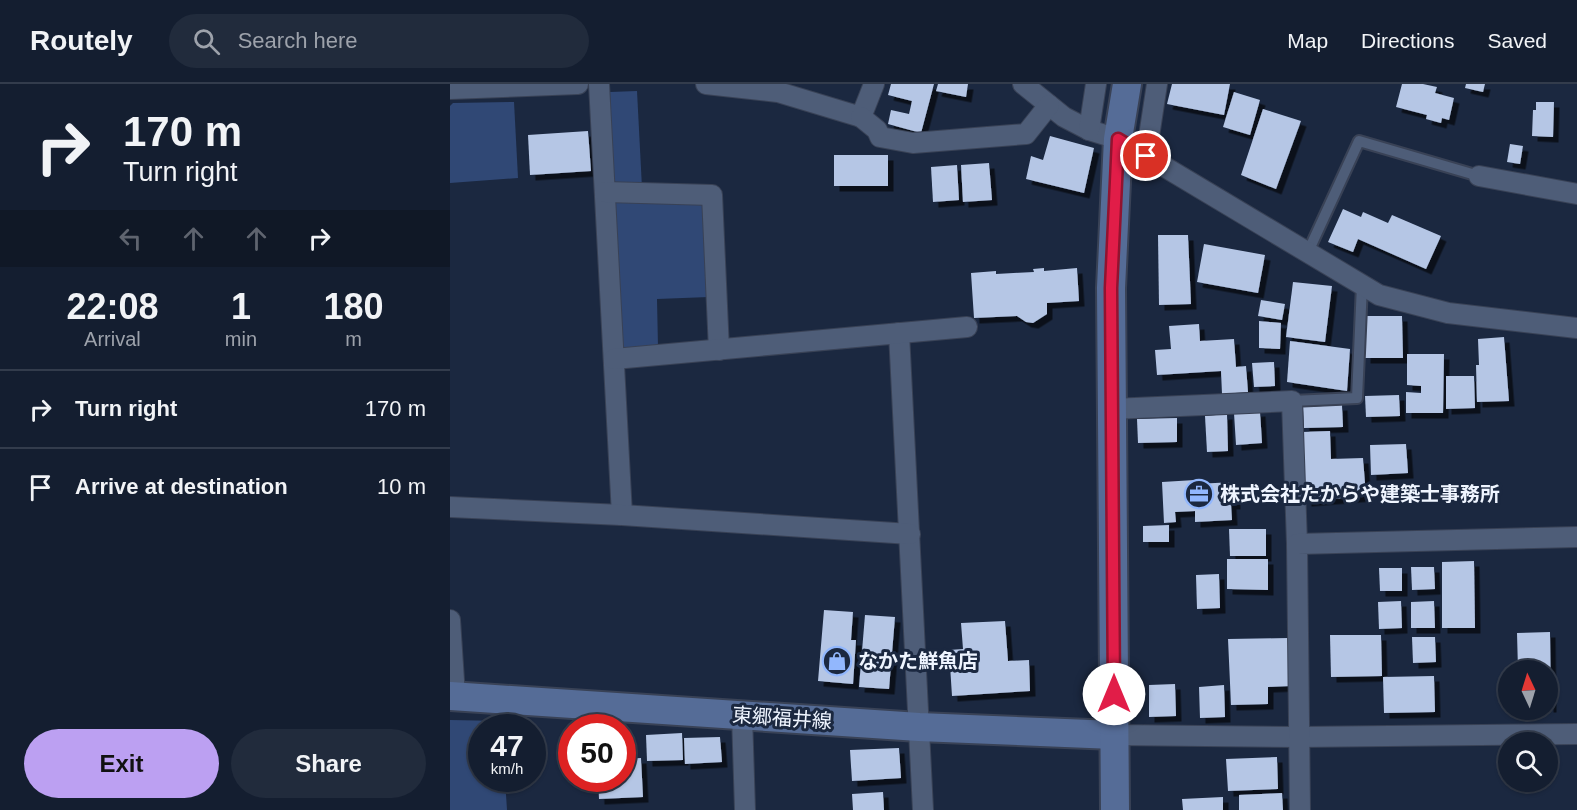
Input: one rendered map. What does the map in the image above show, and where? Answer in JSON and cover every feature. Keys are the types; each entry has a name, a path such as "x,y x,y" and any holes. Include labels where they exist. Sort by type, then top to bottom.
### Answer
{"main road":[{"path":"1116,810 1111,288 1118,139 1127,84"},
{"name":"東郷福井線","path":"452,696 919,727 1114,735"}],"street":[{"path":"450,89 578,84"},
{"path":"599,84 622,514"},
{"path":"706,84 778,92 861,117 877,130 880,136 913,143 1026,134 1049,105"},
{"path":"861,117 874,84"},
{"path":"1023,84 1064,117 1089,130 1118,139 1379,295 1448,313 1577,328"},
{"path":"1089,130 1096,84"},
{"path":"1146,156 1157,84"},
{"path":"1479,176 1577,194"},
{"path":"605,192 712,195 719,350"},
{"path":"614,359 967,327"},
{"path":"899,333 923,810"},
{"path":"1112,410 1292,401 1297,544 1300,810"},
{"path":"450,507 622,514 910,534"},
{"path":"1297,544 1577,537"},
{"path":"450,620 452,696"},
{"path":"742,715 745,810"},
{"path":"1114,735 1298,737 1577,734"}],"lane":[{"path":"1308,252 1359,141 1479,176"},
{"path":"1292,401 1357,399 1362,285"}],"shaded area":[{"path":"637,91 642,188 614,187 610,92"},
{"path":"514,102 518,178 450,183 450,106 453,103"},
{"path":"615,201 707,204 709,297 657,299 658,347 622,349"},
{"path":"450,720 468,720 468,792 506,792 507,810 450,810"}],"building":[{"path":"891,84 934,84 921,133 888,124 891,110 909,114 912,101 888,95"},
{"path":"938,84 968,84 966,97 936,91"},
{"path":"1172,84 1230,84 1224,115 1167,104"},
{"path":"1402,84 1437,87 1435,93 1454,98 1449,120 1442,118 1441,123 1426,119 1427,115 1396,107"},
{"path":"1466,84 1485,84 1483,92 1465,88"},
{"path":"1234,92 1260,100 1250,135 1223,127"},
{"path":"1536,102 1554,102 1553,137 1532,136 1533,110 1536,110"},
{"path":"1263,109 1301,121 1276,189 1241,175"},
{"path":"588,131 591,171 530,175 528,135"},
{"path":"1050,136 1094,148 1084,193 1026,179 1031,156 1043,160"},
{"path":"1510,144 1523,146 1520,164 1507,162"},
{"path":"834,155 888,155 888,186 834,186"},
{"path":"989,163 992,200 963,202 961,165"},
{"path":"957,165 959,200 933,202 931,167"},
{"path":"1343,209 1361,217 1363,212 1388,223 1392,215 1441,236 1426,269 1358,239 1353,252 1328,242"},
{"path":"1158,235 1188,235 1191,304 1159,305"},
{"path":"1204,244 1265,255 1258,293 1197,282"},
{"path":"1044,268 1044,271 1077,268 1079,301 1047,303 1047,314 1033,323 1026,322 1017,316 974,318 971,273 1034,272 1033,269"},
{"path":"1293,282 1332,286 1325,342 1286,337"},
{"path":"1261,300 1285,304 1282,320 1258,316"},
{"path":"1366,316 1402,316 1403,358 1365,358"},
{"path":"1259,321 1281,323 1280,349 1259,348"},
{"path":"1199,324 1200,341 1234,339 1236,367 1246,366 1248,392 1222,394 1221,371 1157,375 1155,350 1171,349 1169,326"},
{"path":"1504,337 1509,401 1477,402 1478,339"},
{"path":"1290,341 1350,349 1347,391 1287,382"},
{"path":"1407,354 1444,354 1443,413 1406,413 1406,392 1421,393 1421,386 1407,385"},
{"path":"1274,362 1275,386 1254,387 1252,363"},
{"path":"1446,376 1474,376 1475,408 1446,409"},
{"path":"1399,395 1400,416 1366,417 1365,396"},
{"path":"1342,405 1343,427 1304,428 1303,407"},
{"path":"1260,411 1262,443 1236,445 1234,413"},
{"path":"1227,414 1228,451 1207,452 1205,416"},
{"path":"1177,418 1177,442 1138,443 1137,419"},
{"path":"1330,431 1331,459 1363,458 1366,496 1306,501 1302,432"},
{"path":"1406,444 1408,473 1371,475 1370,445"},
{"name":"株式会社たからや建築士事務所","path":"1195,480 1196,484 1234,482 1235,504 1231,504 1232,520 1195,522 1195,511 1175,512 1176,522 1164,523 1162,482"},
{"path":"1169,525 1169,542 1143,542 1143,526"},
{"path":"1229,529 1266,529 1266,556 1230,556"},
{"path":"1227,559 1268,559 1268,590 1227,589"},
{"path":"1474,561 1475,628 1442,628 1442,562"},
{"path":"1411,567 1434,567 1435,589 1412,590"},
{"path":"1379,568 1402,568 1402,591 1380,591"},
{"path":"1219,574 1220,608 1197,609 1196,575"},
{"path":"1401,601 1402,628 1379,629 1378,602"},
{"path":"1434,601 1435,628 1411,628 1411,602"},
{"name":"なかた鮮魚店","path":"824,610 853,612 851,640 856,640 853,684 818,681"},
{"path":"865,615 895,617 889,689 859,687"},
{"path":"1005,621 1008,661 1029,660 1030,691 952,696 949,650 963,649 961,623"},
{"path":"1550,632 1550,660 1518,660 1517,633"},
{"path":"1330,635 1381,635 1382,676 1331,677"},
{"path":"1412,637 1435,637 1436,662 1413,663"},
{"path":"1289,638 1290,686 1268,687 1268,704 1231,705 1228,639"},
{"path":"1434,676 1435,712 1384,713 1383,677"},
{"path":"1175,684 1176,716 1149,717 1149,685"},
{"path":"1224,685 1225,717 1200,718 1199,687"},
{"path":"682,733 683,760 647,761 646,735"},
{"path":"720,737 722,762 685,764 684,738"},
{"path":"899,748 901,778 852,781 850,750"},
{"path":"1277,757 1278,789 1228,791 1226,759"},
{"path":"636,758 641,758 643,797 599,799 599,792 636,792"},
{"path":"883,792 884,810 853,810 852,794"},
{"path":"1282,793 1283,810 1239,810 1239,795"},
{"path":"1223,797 1223,810 1183,810 1182,799"}],"place":[{"name":"株式会社たからや建築士事務所","path":"1199,494"},
{"name":"なかた鮮魚店","path":"837,661"}],"route":[{"path":"1114,694 1111,288 1118,139 1146,156"}]}
